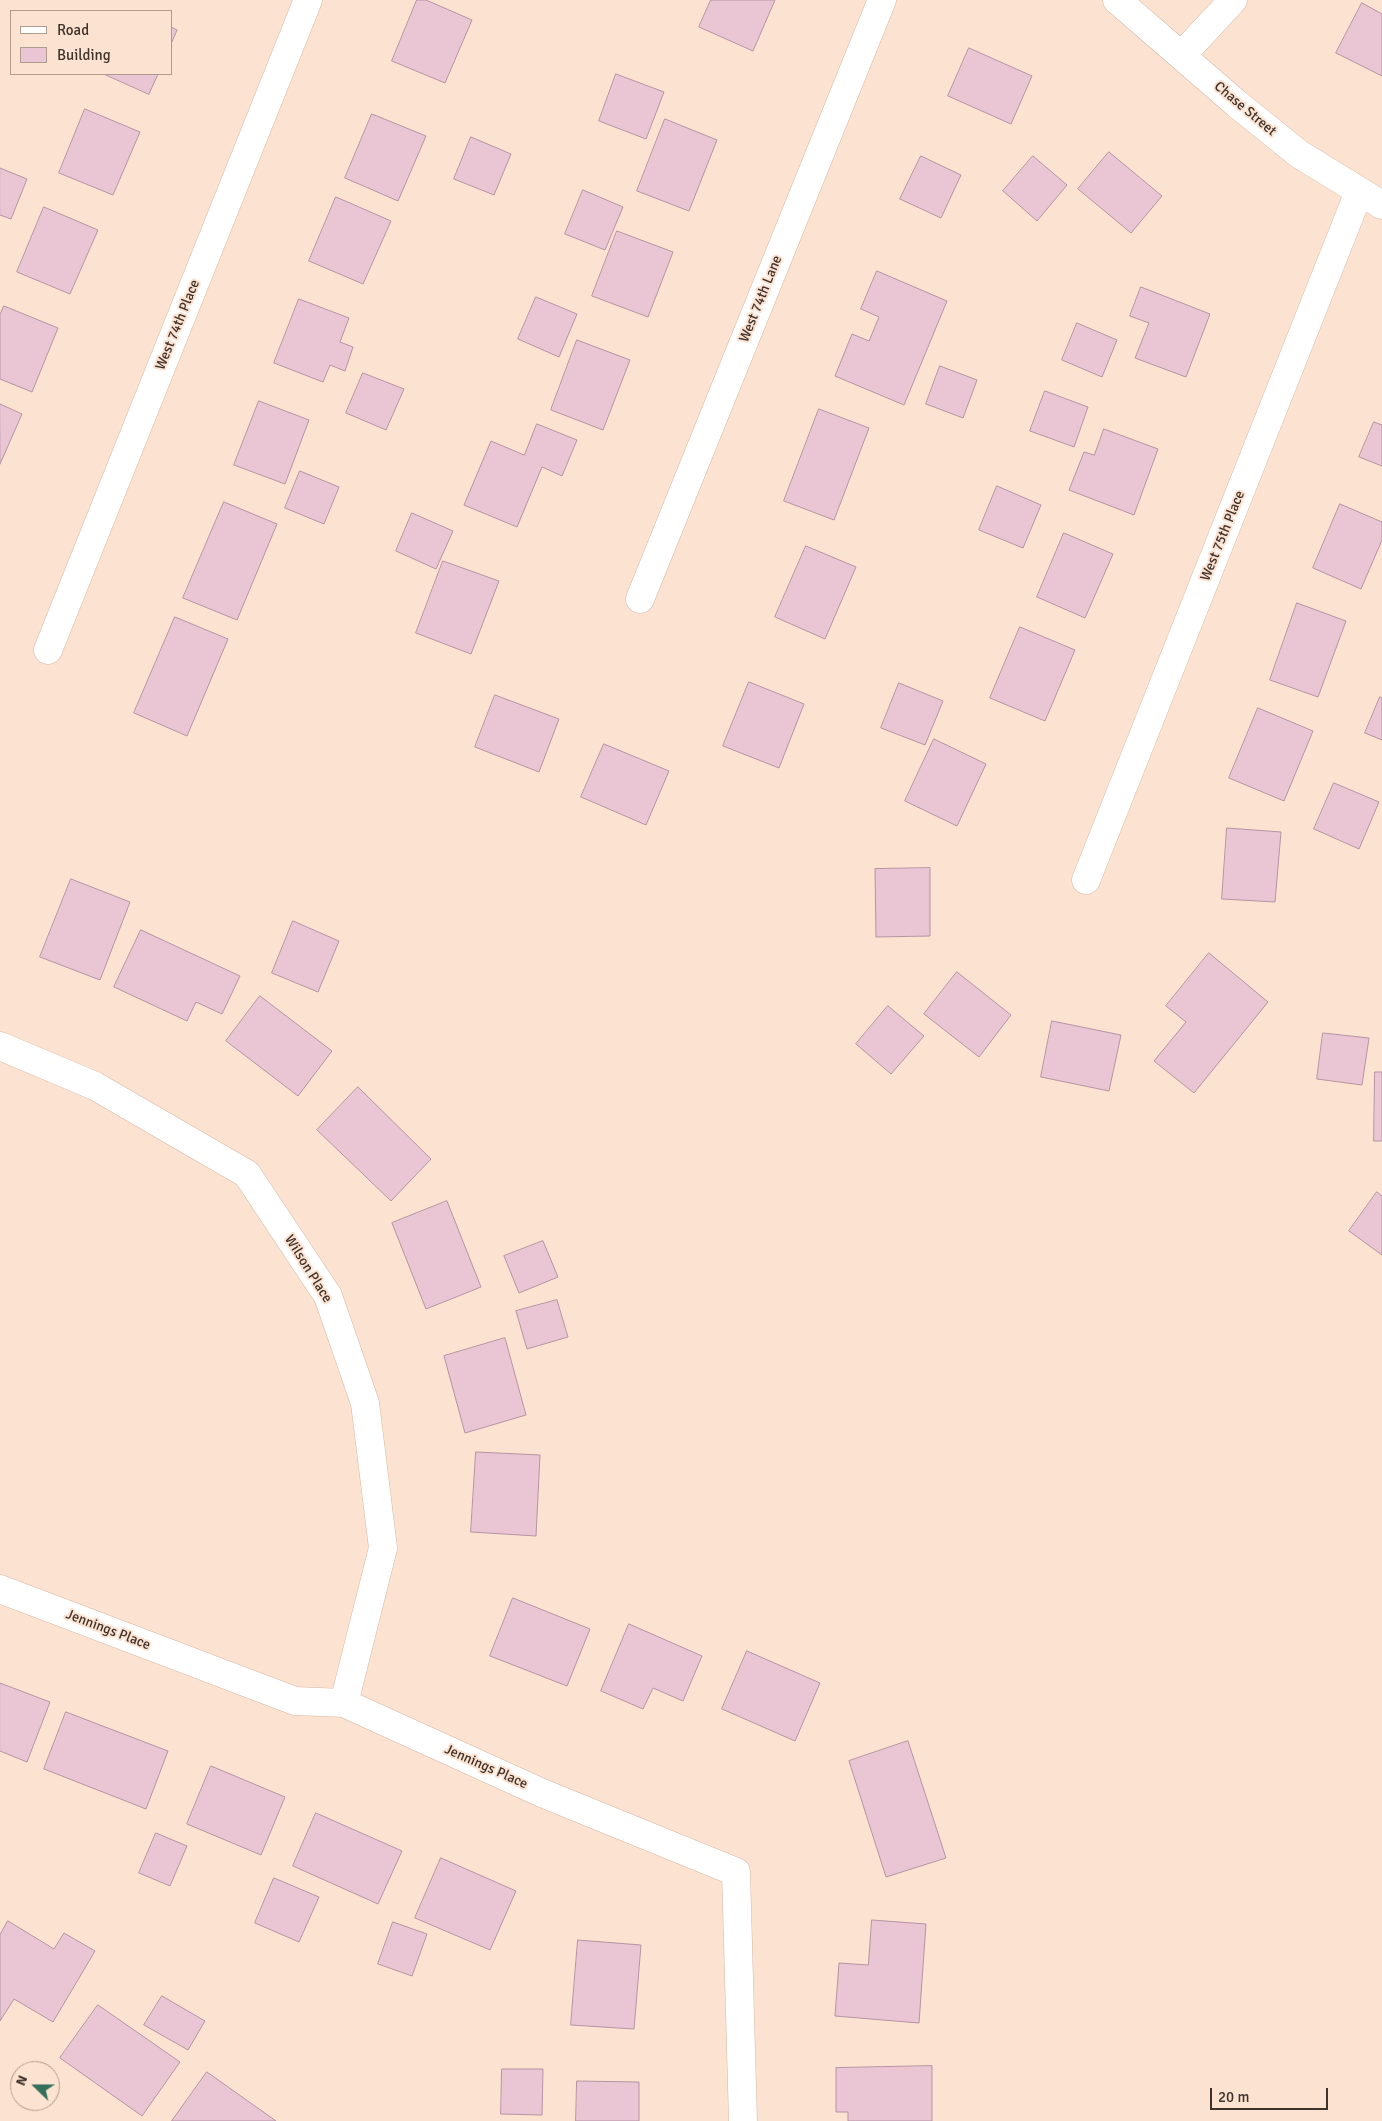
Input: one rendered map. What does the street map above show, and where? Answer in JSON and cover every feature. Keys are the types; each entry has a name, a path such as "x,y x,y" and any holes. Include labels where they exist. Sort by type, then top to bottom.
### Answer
{"street":[{"name":"West 74th Place","path":"48,650 308,0"},
{"name":"West 74th Lane","path":"640,598 882,0"},
{"name":"Chase Street","path":"1117,0 1236,104 1299,154 1371,199"},
{"path":"1182,55 1233,0"},
{"name":"West 75th Place","path":"1086,880 1371,199"},
{"name":"Wilson Place","path":"0,1046 95,1086 247,1174 328,1296 365,1403 382,1548 344,1703"},
{"name":"Jennings Place","path":"0,1590 295,1701 344,1703 542,1793 736,1872 743,2121"}],"building":[{"path":"417,0 426,0 472,20 445,83 392,61"},
{"path":"711,0 775,0 753,51 699,27"},
{"path":"1362,3 1382,14 1382,76 1336,53"},
{"path":"172,28 177,30 172,42"},
{"path":"969,48 1032,76 1011,124 948,96"},
{"path":"616,74 664,92 646,139 599,121"},
{"path":"106,75 158,75 149,94"},
{"path":"85,109 140,132 113,195 59,173"},
{"path":"372,114 426,136 398,201 345,178"},
{"path":"665,119 717,140 689,211 637,191"},
{"path":"471,137 511,154 494,195 454,179"},
{"path":"1109,152 1162,196 1131,233 1078,189"},
{"path":"921,156 961,175 941,218 900,199"},
{"path":"1033,156 1067,185 1037,221 1003,191"},
{"path":"0,168 27,179 11,219 0,215"},
{"path":"583,190 623,207 605,250 565,234"},
{"path":"336,197 391,221 363,284 309,261"},
{"path":"44,207 98,230 70,294 17,272"},
{"path":"617,231 673,252 648,317 592,296"},
{"path":"877,271 947,301 904,405 835,376 852,334 869,341 879,317 861,309"},
{"path":"1141,287 1210,314 1186,377 1135,358 1149,323 1130,316"},
{"path":"536,297 577,314 559,357 518,339"},
{"path":"299,299 349,318 340,342 353,347 345,371 330,365 323,382 274,363"},
{"path":"4,306 58,328 32,392 0,379 0,315"},
{"path":"1077,323 1117,340 1102,377 1062,360"},
{"path":"577,340 630,360 603,430 551,410"},
{"path":"940,366 977,380 963,418 926,404"},
{"path":"363,373 404,389 386,430 346,413"},
{"path":"1045,391 1088,407 1074,447 1030,431"},
{"path":"259,401 309,420 285,484 234,465"},
{"path":"0,404 22,414 0,464"},
{"path":"819,409 869,428 834,520 784,501"},
{"path":"1374,422 1382,425 1382,466 1359,457"},
{"path":"537,424 577,440 562,476 542,467 517,527 464,505 491,441 524,455"},
{"path":"1104,429 1158,449 1134,515 1069,490 1084,452 1094,455"},
{"path":"300,471 339,487 324,524 285,508"},
{"path":"997,486 1041,505 1023,548 979,530"},
{"path":"224,502 277,524 237,620 183,598"},
{"path":"1340,504 1382,522 1382,540 1361,589 1313,568"},
{"path":"412,513 453,531 436,569 396,551"},
{"path":"1064,533 1113,554 1085,618 1037,597"},
{"path":"806,546 856,567 825,639 775,617"},
{"path":"443,561 499,581 471,654 416,633"},
{"path":"1297,603 1346,621 1318,697 1270,680"},
{"path":"175,617 228,639 187,736 134,713"},
{"path":"1020,627 1075,650 1045,721 990,698"},
{"path":"749,682 804,704 779,768 723,746"},
{"path":"899,683 943,701 925,745 881,728"},
{"path":"495,695 559,719 539,772 475,747"},
{"path":"1380,697 1382,698 1382,740 1365,733"},
{"path":"1258,708 1313,731 1284,801 1229,778"},
{"path":"934,739 986,764 957,826 905,801"},
{"path":"604,744 669,771 646,825 581,797"},
{"path":"1334,783 1379,802 1359,849 1314,829"},
{"path":"1227,828 1281,832 1275,902 1222,899"},
{"path":"930,868 930,936 876,937 875,869"},
{"path":"71,879 130,902 100,980 40,957"},
{"path":"293,921 339,941 318,992 272,973"},
{"path":"141,930 240,976 222,1014 196,1002 187,1021 114,987"},
{"path":"1209,953 1268,1002 1194,1093 1154,1061 1186,1022 1166,1006"},
{"path":"957,972 1011,1015 979,1057 924,1014"},
{"path":"260,996 332,1051 298,1096 226,1041"},
{"path":"888,1006 924,1036 891,1074 856,1044"},
{"path":"1052,1021 1121,1035 1109,1091 1041,1077"},
{"path":"1323,1033 1369,1038 1362,1085 1317,1079"},
{"path":"1375,1072 1382,1072 1382,1141 1374,1141"},
{"path":"358,1087 431,1159 391,1201 317,1130"},
{"path":"1377,1192 1382,1196 1382,1255 1349,1231"},
{"path":"447,1201 481,1287 426,1309 392,1223"},
{"path":"543,1241 558,1277 519,1293 504,1256"},
{"path":"557,1300 568,1337 527,1349 516,1311"},
{"path":"505,1338 526,1415 465,1433 444,1356"},
{"path":"476,1452 540,1455 536,1536 471,1532"},
{"path":"513,1598 590,1629 567,1686 490,1656"},
{"path":"629,1624 702,1656 683,1701 653,1688 643,1709 601,1691"},
{"path":"747,1651 820,1683 795,1741 722,1709"},
{"path":"0,1683 50,1702 27,1762 0,1751"},
{"path":"66,1712 168,1751 146,1809 44,1769"},
{"path":"908,1741 946,1858 886,1877 849,1761"},
{"path":"211,1766 285,1797 261,1855 187,1824"},
{"path":"316,1813 402,1851 378,1904 293,1866"},
{"path":"156,1833 187,1846 170,1886 139,1873"},
{"path":"441,1858 516,1891 490,1950 415,1918"},
{"path":"274,1878 319,1897 299,1942 255,1923"},
{"path":"872,1920 926,1924 919,2023 835,2016 839,1963 868,1965"},
{"path":"8,1921 54,1949 64,1933 95,1951 53,2022 14,1999 0,2021 0,1935"},
{"path":"393,1922 427,1934 412,1976 378,1964"},
{"path":"578,1940 641,1945 634,2029 571,2025"},
{"path":"162,1996 205,2021 188,2050 144,2025"},
{"path":"98,2005 180,2062 142,2116 60,2058"},
{"path":"932,2066 932,2121 848,2121 848,2112 836,2112 836,2068"},
{"path":"502,2069 543,2069 542,2115 501,2114"},
{"path":"207,2072 276,2121 172,2121"},
{"path":"577,2081 639,2082 639,2121 576,2121"}]}
